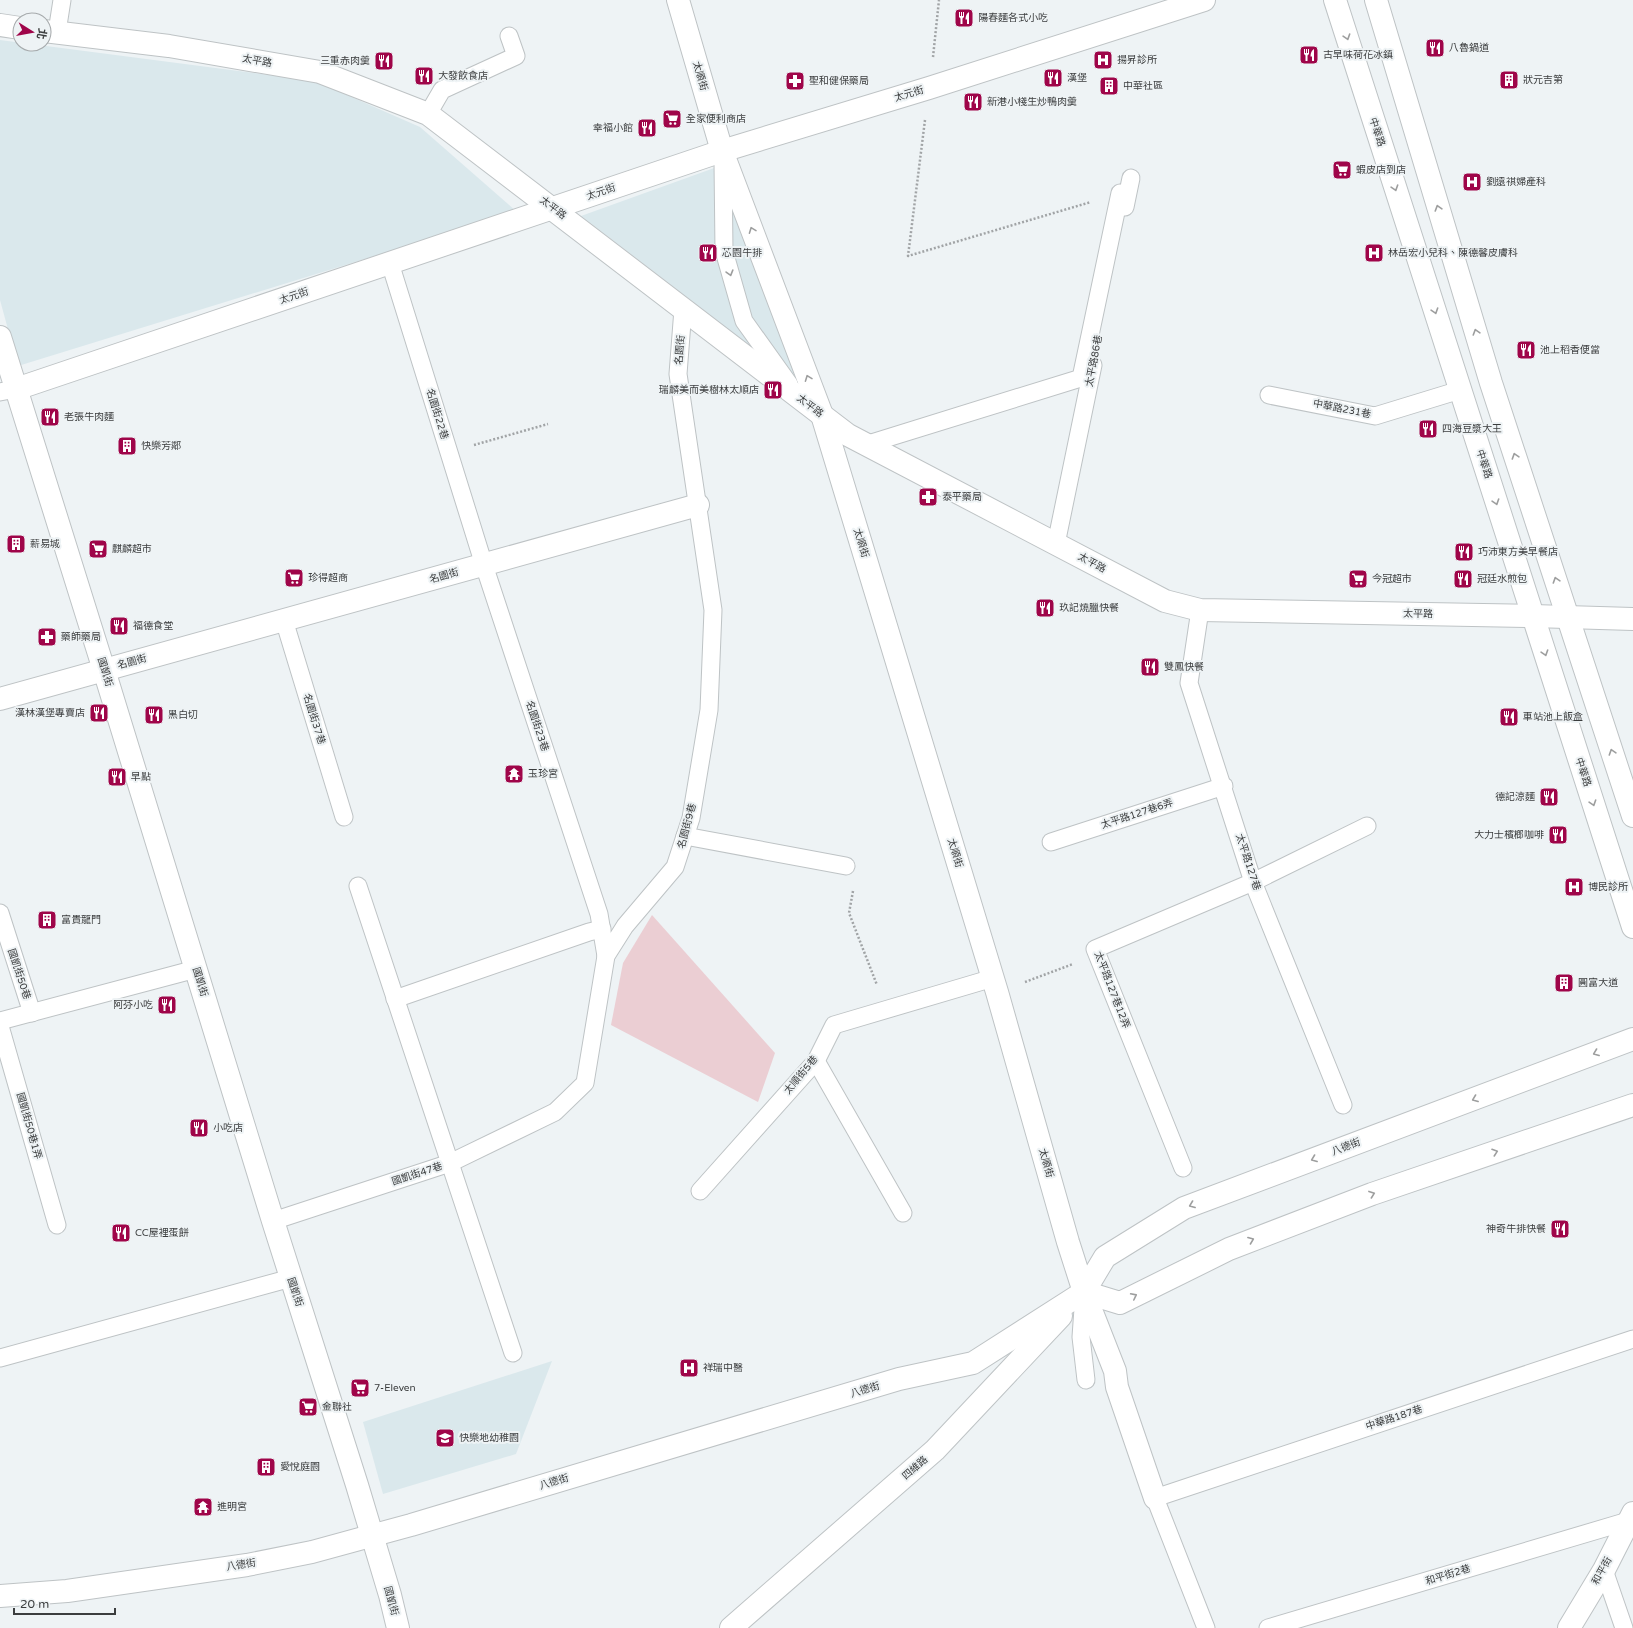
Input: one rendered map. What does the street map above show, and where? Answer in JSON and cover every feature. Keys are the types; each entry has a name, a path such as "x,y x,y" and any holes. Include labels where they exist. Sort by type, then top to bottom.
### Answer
{"street":[{"name":"太順街","path":"678,0 722,151 822,415 995,985 1068,1242 1084,1292 1115,1371 1116,1387 1155,1498"},
{"name":"太元街","path":"8,390 722,151 929,88 1204,0"},
{"name":"中華路","path":"1335,0 1633,927"},
{"path":"1376,0 1491,383 1633,816"},
{"path":"0,25 12,27"},
{"name":"太平路","path":"52,32 169,46 320,72 428,114 553,208 848,435 868,444 1165,601 1200,610 1633,619"},
{"name":"國凱街","path":"0,337 8,390 104,670 273,1221 357,1485 371,1536 390,1595 398,1628"},
{"name":"名園街","path":"0,699 698,505"},
{"name":"八德街","path":"0,1596 67,1592 247,1565 312,1552 371,1536 899,1379 973,1363 1084,1292 1105,1257 1184,1208 1633,1039"},
{"path":"1084,1292 1120,1303 1229,1249 1372,1194 1633,1105"},
{"name":"四維路","path":"731,1628 934,1450 1084,1292"},
{"name":"和平街","path":"1569,1628 1604,1570 1630,1517"}],"lane":[{"path":"52,27 62,0"},
{"path":"428,114 442,90 516,56 509,36"},
{"path":"722,151 724,251 744,321 797,396"},
{"name":"太平路86巷","path":"1056,544 1130,178"},
{"name":"太平路86巷","path":"868,444 1081,378 1120,193"},
{"name":"名園街22巷","path":"390,263 484,565"},
{"name":"名園街","path":"683,309 678,374 698,505"},
{"name":"中華路231巷","path":"1269,395 1375,416 1460,390"},
{"name":"名園街9巷","path":"556,1112 585,1083 606,956 625,926 675,867 691,818 709,710 713,610 698,505"},
{"name":"名園街23巷","path":"484,565 599,914 606,956"},
{"name":"太平路127巷","path":"1200,610 1189,683 1224,786 1253,882 1343,1106"},
{"name":"名園街37巷","path":"284,620 344,817"},
{"name":"太平路127巷6弄","path":"1051,842 1224,786"},
{"path":"1253,882 1367,826"},
{"path":"686,836 846,866"},
{"name":"太平路127巷12弄","path":"1183,1168 1095,949 1253,882"},
{"path":"358,886 513,1353"},
{"name":"國凱街50巷","path":"0,913 32,1013"},
{"path":"395,999 589,932 602,929"},
{"path":"0,1021 196,969"},
{"name":"太順街5巷","path":"700,1191 816,1061 834,1025 887,1009 995,985"},
{"name":"國凱街50巷1弄","path":"0,1026 58,1225"},
{"path":"816,1061 903,1213"},
{"name":"國凱街47巷","path":"273,1221 450,1163 556,1112"},
{"path":"0,1358 291,1278"},
{"path":"1084,1292 1081,1337 1086,1380"},
{"name":"中華路187巷","path":"1155,1498 1633,1339"},
{"path":"1155,1498 1206,1628"},
{"name":"和平街2巷","path":"1268,1628 1630,1517"},
{"path":"1604,1570 1624,1628"}],"path":[{"path":"939,0 908,256 1120,193"},
{"path":"449,452 548,424"},
{"path":"846,866 857,868 849,913 887,1009"},
{"path":"995,985 1098,956"}],"shaded area":[{"path":"0,40 12,42 12,52 52,52 52,47 315,81 420,127 517,212 18,366 0,300"},
{"path":"717,167 801,385 581,216"},
{"path":"652,915 775,1053 758,1102 611,1025 623,963"},
{"name":"快樂地幼稚園","path":"552,1361 516,1454 383,1494 363,1422"}],"place":[{"name":"陽春麵各式小吃","path":"964,18"},
{"name":"八魯鍋道","path":"1435,48"},
{"name":"古早味荷花冰鎮","path":"1309,55"},
{"name":"揚昇診所","path":"1103,60"},
{"name":"三重赤肉羹","path":"384,61"},
{"name":"大發飲食店","path":"424,76"},
{"name":"漢堡","path":"1053,78"},
{"name":"狀元吉第","path":"1509,80"},
{"name":"聖和健保藥局","path":"795,81"},
{"name":"中華社區","path":"1109,86"},
{"name":"新港小棧生炒鴨肉羹","path":"973,102"},
{"name":"全家便利商店","path":"672,119"},
{"name":"幸福小館","path":"647,128"},
{"name":"蝦皮店到店","path":"1342,170"},
{"name":"劉遠祺婦產科","path":"1472,182"},
{"name":"芯園牛排","path":"708,253"},
{"name":"林岳宏小兒科、陳德馨皮膚科","path":"1374,253"},
{"name":"池上稻香便當","path":"1526,350"},
{"name":"瑞麟美而美樹林太順店","path":"773,390"},
{"name":"老張牛肉麵","path":"50,417"},
{"name":"四海豆漿大王","path":"1428,429"},
{"name":"快樂芳鄰","path":"127,446"},
{"name":"泰平藥局","path":"928,497"},
{"name":"薪易城","path":"16,544"},
{"name":"麒麟超市","path":"98,549"},
{"name":"巧沛東方美早餐店","path":"1464,552"},
{"name":"珍得超商","path":"294,578"},
{"name":"今冠超市","path":"1358,579"},
{"name":"冠廷水煎包","path":"1463,579"},
{"name":"玖記燒臘快餐","path":"1045,608"},
{"name":"福德食堂","path":"119,626"},
{"name":"藥師藥局","path":"47,637"},
{"name":"雙鳳快餐","path":"1150,667"},
{"name":"漢林漢堡專賣店","path":"99,713"},
{"name":"黑白切","path":"154,715"},
{"name":"車站池上飯盒","path":"1509,717"},
{"name":"玉珍宮","path":"514,774"},
{"name":"早點","path":"117,777"},
{"name":"德記涼麵","path":"1549,797"},
{"name":"大力士檳榔咖啡","path":"1558,835"},
{"name":"博民診所","path":"1574,887"},
{"name":"富貴龍門","path":"47,920"},
{"name":"圓富大道","path":"1564,983"},
{"name":"阿芬小吃","path":"167,1005"},
{"name":"小吃店","path":"199,1128"},
{"name":"神奇牛排快餐","path":"1560,1229"},
{"name":"CC屋裡蛋餅","path":"121,1233"},
{"name":"祥瑞中醫","path":"689,1368"},
{"name":"7-Eleven","path":"360,1388"},
{"name":"金聯社","path":"308,1407"},
{"name":"快樂地幼稚園","path":"445,1438"},
{"name":"愛悅庭園","path":"266,1467"},
{"name":"進明宮","path":"203,1507"}]}
